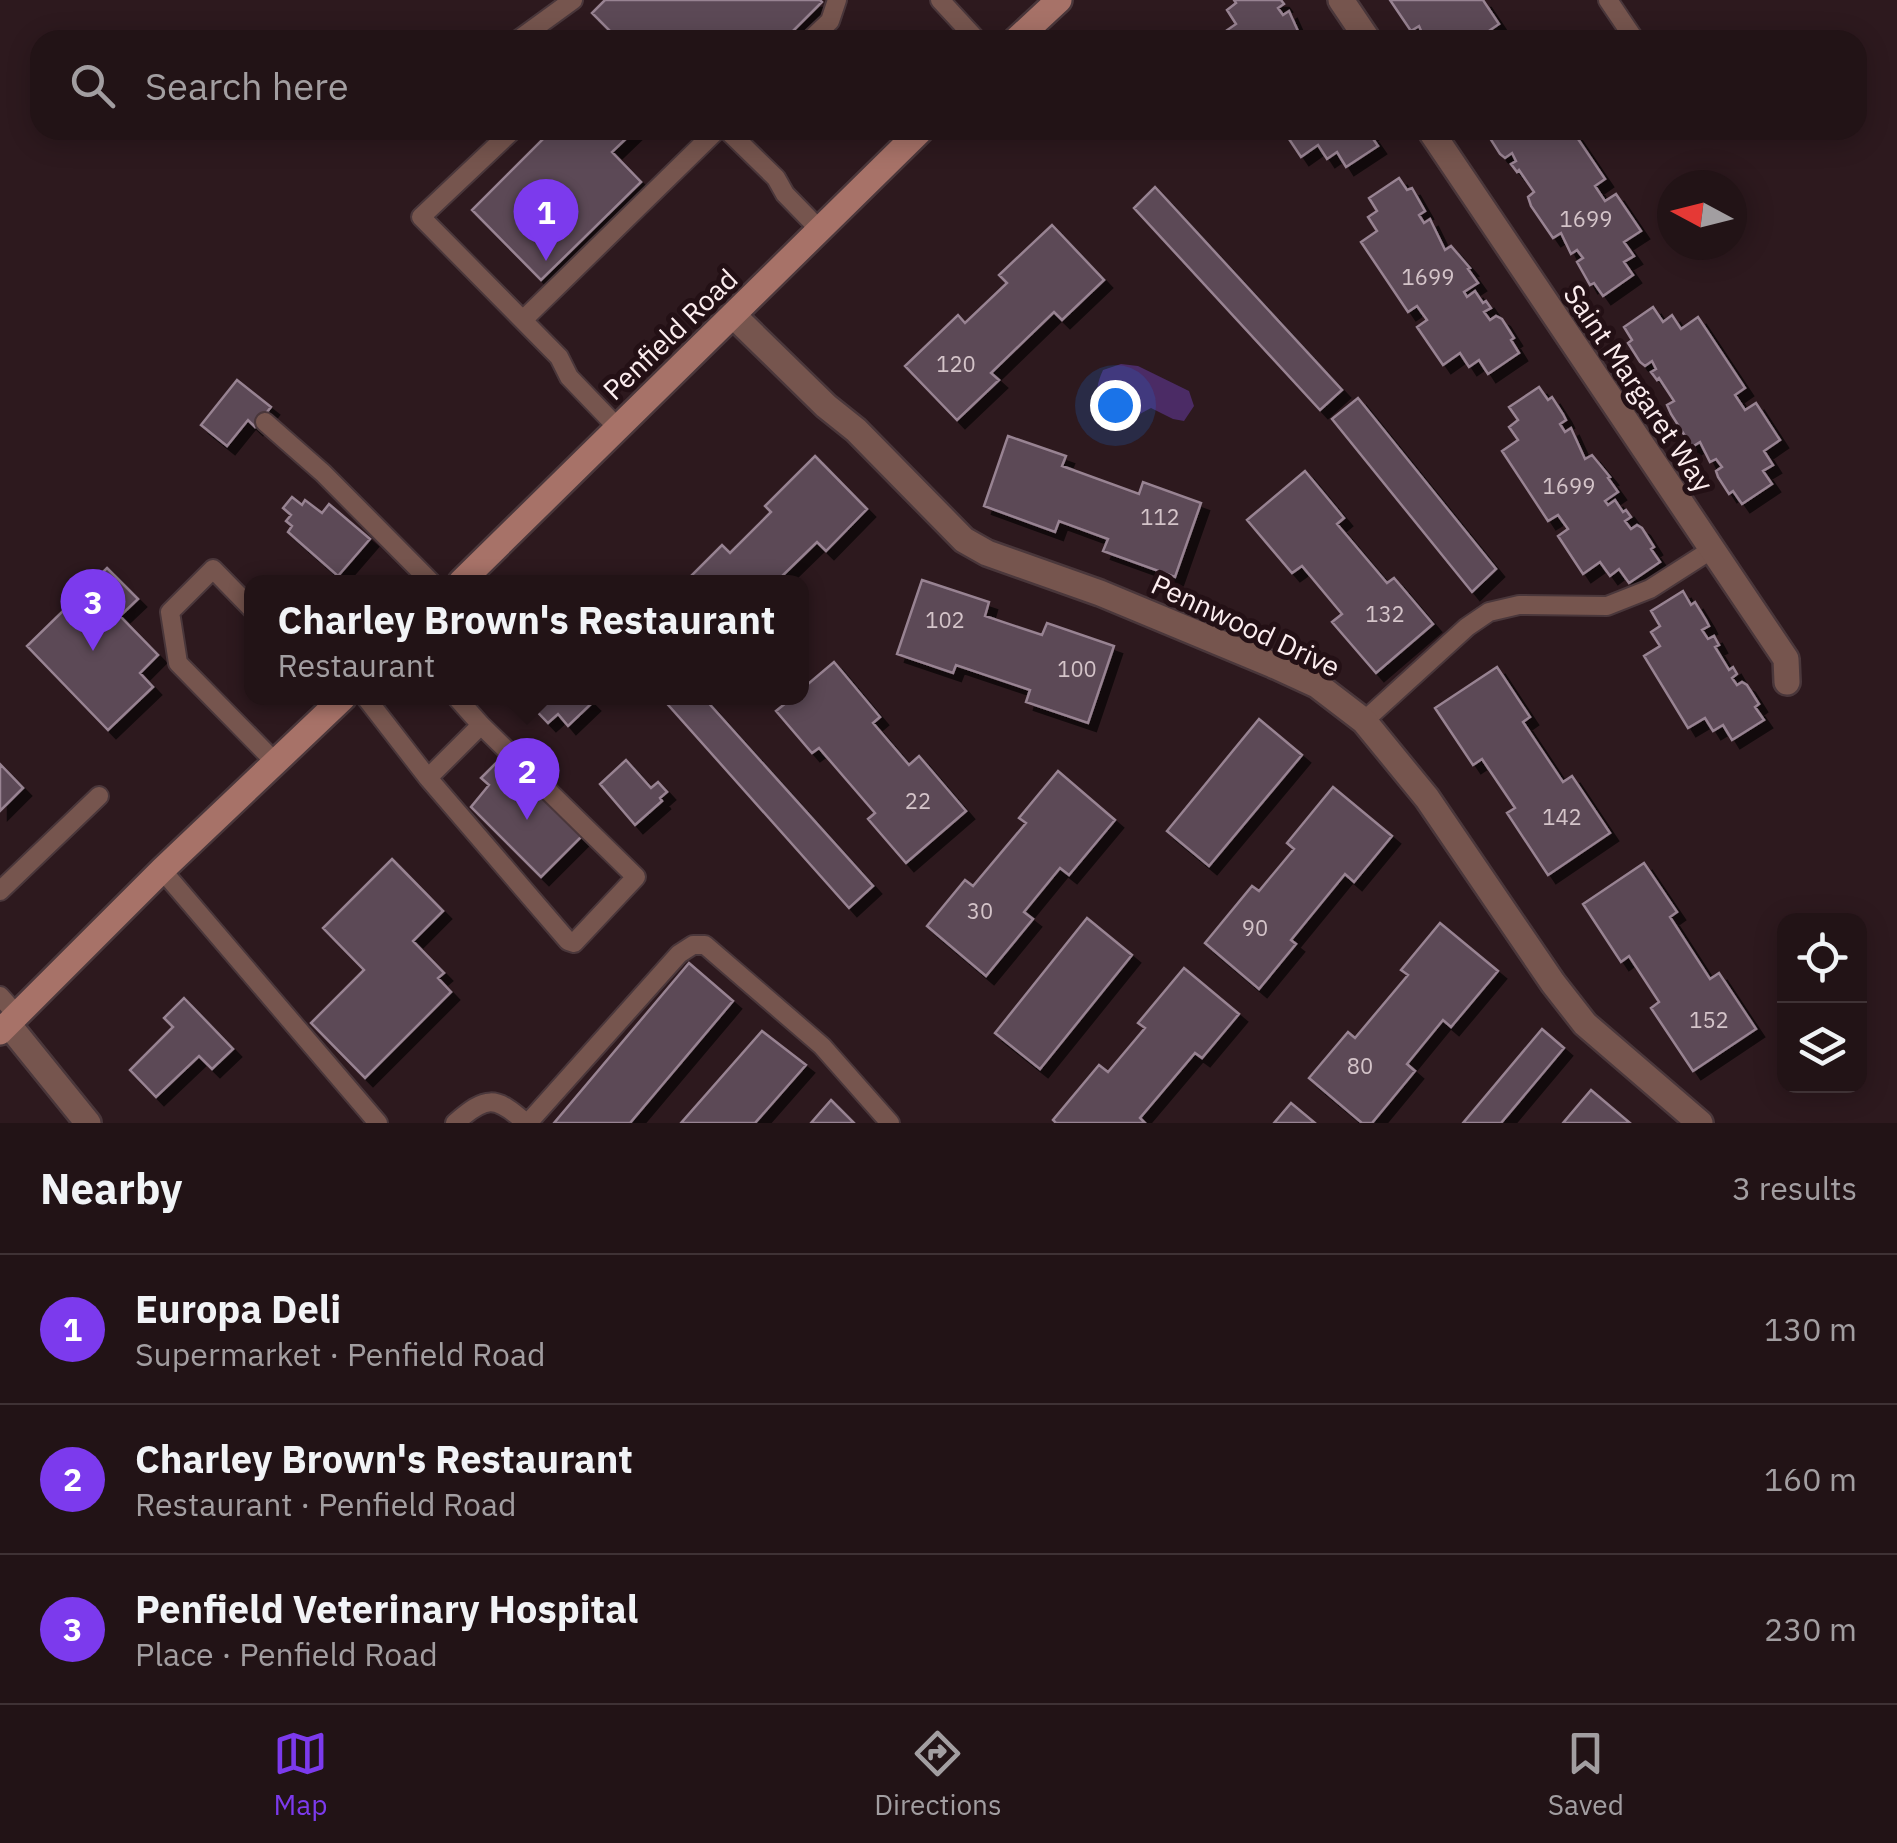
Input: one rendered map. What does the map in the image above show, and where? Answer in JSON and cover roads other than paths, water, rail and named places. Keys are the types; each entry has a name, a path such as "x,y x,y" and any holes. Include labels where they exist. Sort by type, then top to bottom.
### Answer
{"street":[{"path":"1027,30 1059,0"},
{"path":"1340,0 1361,30"},
{"name":"Penfield Road","path":"468,575 911,140"},
{"name":"Saint Margaret Way","path":"1437,140 1786,659 1786,682"},
{"name":"Pennwood Drive","path":"733,314 826,406 856,430 964,540 987,553 1100,593 1288,671 1317,685 1364,721 1427,798 1585,1024 1700,1123"},
{"path":"88,1123 6,1017 333,705"}],"lane":[{"path":"532,30 573,0"},
{"path":"821,30 830,21 837,0"},
{"path":"940,0 968,30"},
{"path":"1608,0 1628,30"},
{"path":"503,140 421,218 559,357 569,378 617,427"},
{"path":"523,320 707,140"},
{"path":"738,140 818,229"},
{"path":"265,422 324,473 424,575"},
{"path":"1364,721 1488,612 1518,605 1607,606 1650,589 1711,550"},
{"path":"244,601 213,568 170,612 178,663 275,762"},
{"path":"371,705 428,778 574,944 636,877 464,705"},
{"path":"428,778 481,725"},
{"path":"0,891 99,796"},
{"path":"162,870 378,1123"},
{"path":"455,1123 476,1104 487,1101 508,1107 526,1123 679,954 693,944 705,945 822,1046 890,1123"}],"place":[{"name":"Europa Deli","path":"546,261"},
{"name":"Penfield Veterinary Hospital","path":"93,651"},
{"name":"Charley Brown's Restaurant","path":"527,820"}]}
